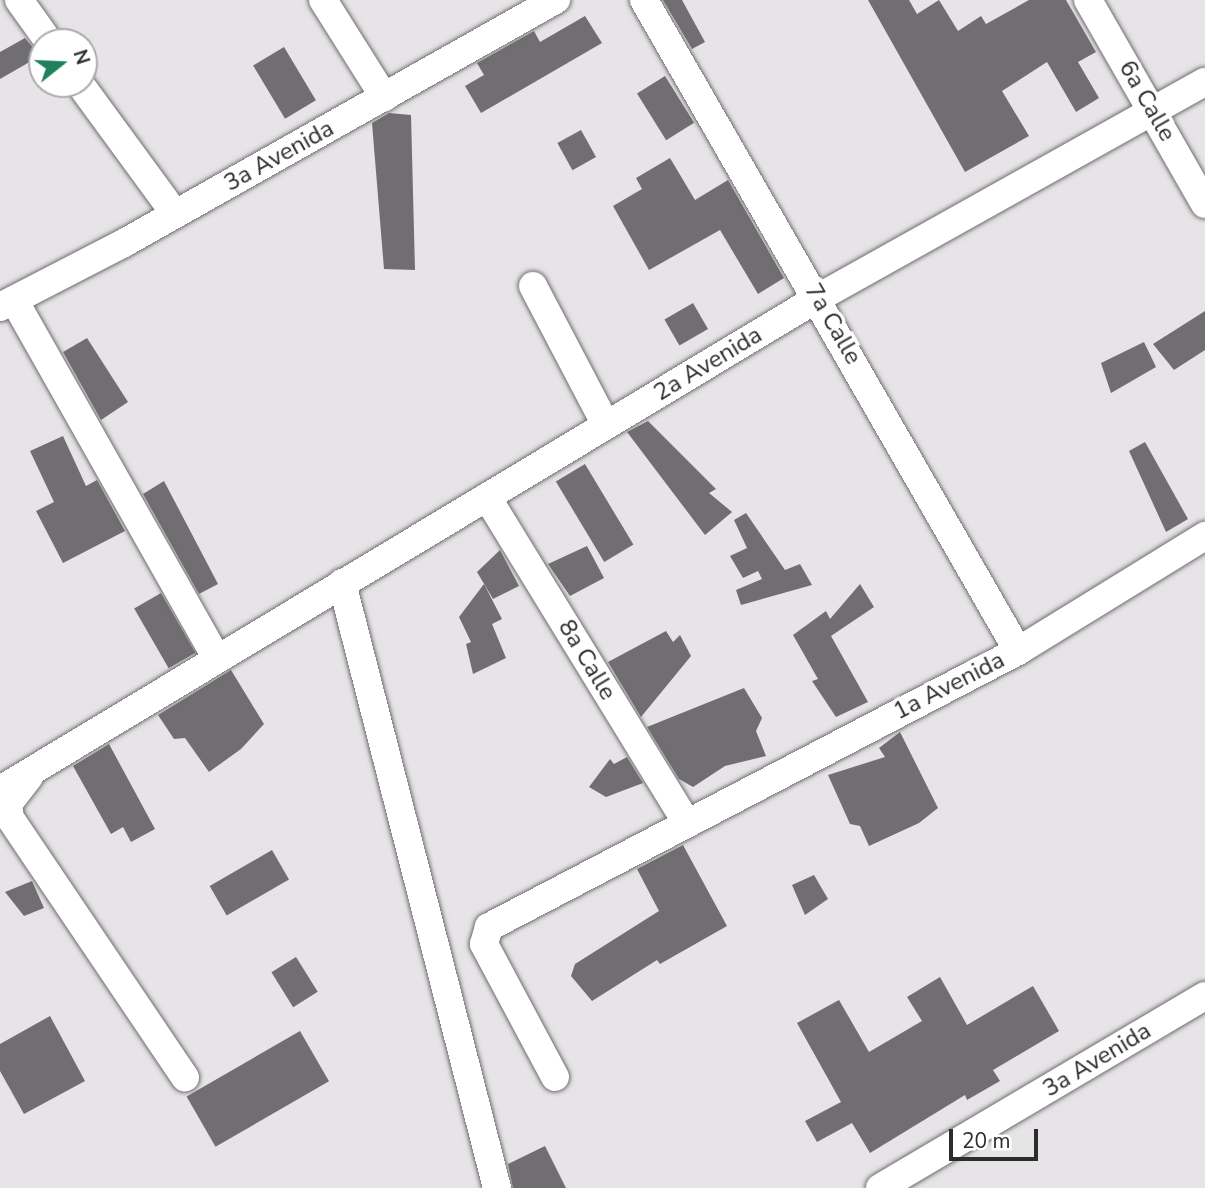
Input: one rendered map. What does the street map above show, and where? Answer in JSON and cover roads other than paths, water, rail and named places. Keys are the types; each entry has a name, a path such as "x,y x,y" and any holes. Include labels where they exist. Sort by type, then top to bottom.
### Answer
{"street":[{"path":"19,0 39,28"},
{"path":"323,0 384,97"},
{"name":"3a Avenida","path":"7,303 174,214 555,0"},
{"name":"7a Calle","path":"644,0 818,298 1018,650"},
{"name":"6a Calle","path":"1088,0 1155,112 1205,204"},
{"name":"2a Avenida","path":"33,773 216,657 818,298 1205,82"},
{"path":"90,98 174,214"},
{"path":"533,286 606,425"},
{"path":"7,303 216,657"},
{"name":"8a Calle","path":"487,497 686,822"},
{"name":"1a Avenida","path":"555,1077 484,944 483,934 686,822 1018,650 1205,536"},
{"path":"342,583 497,1188"},
{"path":"0,790 33,773"},
{"path":"33,773 13,793 8,804 10,818 185,1077"},
{"name":"3a Avenida","path":"880,1188 1205,996"}]}
